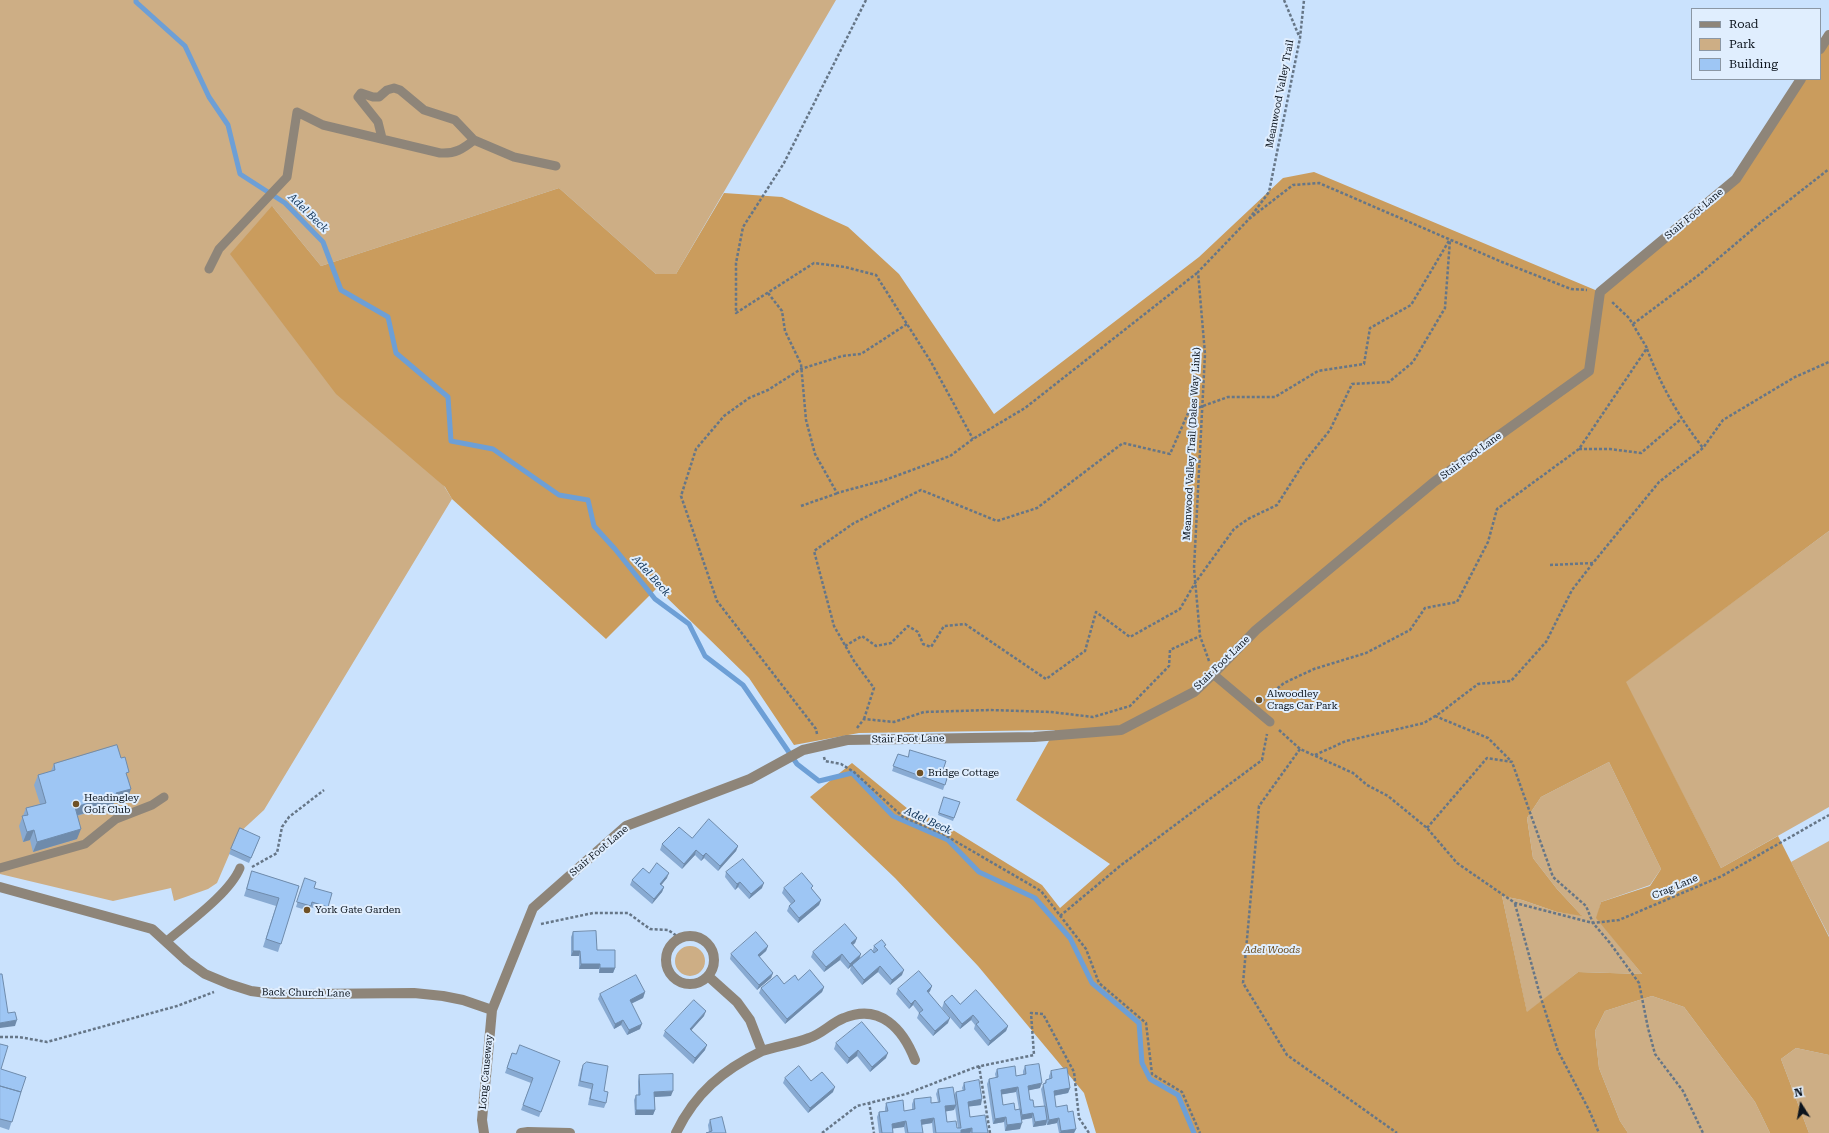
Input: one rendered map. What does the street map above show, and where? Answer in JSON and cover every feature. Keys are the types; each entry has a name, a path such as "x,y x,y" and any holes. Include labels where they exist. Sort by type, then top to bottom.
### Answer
{"street":[{"path":"1821,47 1829,35"},
{"name":"Stair Foot Lane","path":"492,1010 533,908 626,826 750,779 780,764 803,750 818,745 847,740 1034,737 1121,730 1194,692 1256,630 1434,482 1589,371 1600,292 1736,180 1800,80"},
{"name":"Back Church Lane","path":"0,887 152,929 167,941 187,961 205,974 251,991 274,994 414,993 463,1000 492,1010"},
{"path":"688,936 696,938 709,946 714,961 708,976 702,981 687,984 673,978 666,964 666,956 669,948 680,938 688,936"},
{"path":"708,976 737,1002 750,1020 762,1051"},
{"name":"Long Causeway","path":"484,1133 482,1120 492,1010"},
{"path":"676,1133 691,1104 708,1086 726,1072 762,1051 810,1038 844,1018 867,1014 886,1019 895,1027 909,1044 915,1060"},
{"path":"522,1133 570,1133"}],"lane":[{"path":"382,138 378,122 358,97 361,93 373,97 379,97 387,90 394,88 400,90 424,110 455,120 474,140 514,157 556,166"},
{"path":"209,268 219,249 287,177 297,112 323,125 440,153 450,154 461,150 474,140"},
{"path":"1213,674 1270,722"},
{"path":"0,868 85,844 116,819 152,805 164,797"},
{"path":"167,941 227,888 236,877 240,868"}],"path":[{"path":"866,0 784,163 743,227 736,263 736,313 814,263 845,267 876,275 930,362 973,439"},
{"path":"1284,0 1300,38"},
{"name":"Meanwood Valley Trail","path":"1249,219 1269,192 1300,38 1304,0"},
{"path":"1633,324 1700,274 1760,223 1829,169"},
{"path":"801,506 841,492 885,480 950,456 973,439 1025,408 1198,272 1249,219 1293,185 1320,183 1502,262 1572,288 1600,292 1620,309 1633,324 1647,348 1654,366 1681,419 1703,448"},
{"path":"847,740 864,719 874,688 854,661 834,626 814,551 854,523 921,490 997,521 1037,508 1123,443 1170,454 1189,411 1228,396 1275,397 1318,371 1364,364 1370,328 1410,305 1450,239"},
{"path":"845,646 862,636 876,646 891,643 908,626 918,632 923,644 931,647 944,626 965,624 1046,679 1085,652 1096,612 1130,637 1180,609 1195,583 1234,529 1248,519 1277,505 1305,461 1330,430 1352,384 1389,382 1413,362 1445,308 1450,239"},
{"name":"Meanwood Valley Trail (Dales Way Link)","path":"1198,272 1205,354 1194,568 1200,636 1213,674"},
{"path":"768,293 782,311 785,331 800,364 806,420 815,454 837,493 841,492"},
{"path":"907,324 861,354 842,356 801,369 768,390 749,398 724,416 696,448 681,496 717,601 816,729 818,745 825,761 841,764 854,772 903,817 943,834 1041,891 1086,949 1099,983 1146,1023 1152,1074 1182,1092 1200,1133"},
{"path":"1254,707 1284,683 1314,669 1366,653 1410,630 1425,608 1457,602 1488,542 1497,509 1579,449 1647,348"},
{"path":"1314,755 1346,741 1424,723 1478,684 1512,681 1546,642 1572,590 1659,482 1703,448 1723,420 1795,377 1829,362"},
{"path":"1579,449 1610,449 1641,453 1681,419"},
{"path":"1550,565 1593,563"},
{"path":"864,719 894,722 924,712 990,710 1052,712 1093,717 1130,706 1169,666 1170,650 1200,636"},
{"path":"1435,716 1488,738 1512,762 1554,877 1586,906 1593,923 1610,943 1639,983 1655,1054 1683,1091 1703,1133"},
{"path":"1060,916 1120,866 1262,760 1270,722"},
{"path":"1270,722 1300,749 1353,773 1367,785 1388,796 1427,828 1457,863 1515,904 1540,995 1558,1051 1589,1110 1599,1133"},
{"path":"1300,749 1259,806 1243,983 1287,1055 1397,1133"},
{"path":"1427,828 1487,758 1512,762"},
{"path":"240,868 250,868 258,865 277,853 282,827 289,817 324,790"},
{"name":"Crag Lane","path":"1515,904 1593,923 1620,920 1722,876 1829,815"},
{"path":"525,927 593,913 628,913 650,929 668,930 680,938"},
{"path":"0,1037 19,1037 47,1042 196,1000 229,984"},
{"path":"822,1133 857,1106 906,1094 979,1066 1034,1055 1031,1013 1043,1014 1074,1072 1079,1118 1088,1133"},
{"path":"979,1066 990,1133"},
{"path":"869,1102 874,1133"}],"green space":[{"name":"Headingley Golf Club","path":"0,0 836,0 676,274 656,274 559,188 321,266 272,206 452,499 264,810 238,834 217,883 208,889 174,901 171,888 113,901 0,874"},
{"name":"Adel Woods","path":"1829,35 1829,531 1626,682 1721,868 1778,836 1829,937 1829,1055 1796,1048 1781,1059 1809,1133 1770,1133 1755,1102 1684,1007 1652,996 1605,1011 1595,1031 1599,1068 1620,1121 1628,1133 1096,1133 1084,1093 978,966 895,878 810,797 852,763 908,809 940,822 1042,885 1060,908 1110,864 1016,800 1055,730 859,733 794,745 749,678 657,588 606,639 452,499 445,487 336,394 230,254 272,206 321,266 559,188 656,274 676,274 724,193 782,197 848,227 899,274 994,414 1199,257 1283,178 1314,172 1600,292 1736,179 1800,80 1821,80 1821,47","holes":["1609,762 1661,869 1650,886 1601,902 1596,918 1642,974 1578,972 1527,1012 1502,896 1522,900 1557,912 1582,916 1557,889 1533,858 1527,818 1541,797"]},
{"path":"1829,531 1829,807 1721,868 1625,682"},
{"path":"1609,762 1661,869 1650,885 1601,902 1597,918 1642,974 1578,972 1527,1013 1502,896 1522,900 1557,912 1581,915 1557,889 1533,858 1527,818 1541,797"},
{"path":"1829,841 1829,936 1791,862"},
{"path":"690,946 701,950 705,961 701,972 690,976 679,972 675,961 679,950"},
{"path":"1652,996 1684,1007 1755,1102 1770,1133 1628,1133 1620,1121 1599,1068 1595,1031 1605,1011"},
{"path":"1796,1048 1829,1055 1829,1133 1809,1133 1781,1059"}],"building":[{"name":"Headingley Golf Club","path":"117,745 121,758 125,757 129,772 126,773 131,789 116,793 117,795 75,807 81,829 37,842 34,830 27,832 22,816 28,815 26,808 46,803 38,775 55,770 54,764"},
{"name":"Bridge Cottage","path":"910,750 946,761 943,770 949,772 945,785 893,766 898,754 908,757"},
{"path":"944,797 960,802 954,818 939,813"},
{"path":"709,819 738,846 720,866 706,853 703,856 696,850 684,864 662,844 679,827 692,838"},
{"path":"240,828 260,837 251,858 231,849"},
{"path":"743,859 764,883 751,894 740,882 737,884 726,872"},
{"path":"657,863 669,873 660,884 664,887 654,899 632,880 643,868 649,873"},
{"path":"252,871 299,886 281,944 266,939 279,898 247,889"},
{"path":"802,873 813,886 811,888 821,900 799,918 789,906 795,901 784,888"},
{"path":"305,878 316,882 314,888 332,893 328,907 312,902 311,906 297,902"},
{"path":"845,924 857,938 851,943 861,954 850,964 842,954 826,967 813,952"},
{"path":"596,931 597,950 615,950 615,968 600,968 600,964 581,964 580,951 573,951 573,932"},
{"path":"756,932 768,946 758,955 773,973 759,985 731,954"},
{"path":"882,940 886,945 884,946 904,970 892,980 880,966 864,980 852,965 871,949 874,953 878,950 874,946"},
{"path":"810,970 824,987 787,1019 761,988 777,975 784,984 795,975 798,980"},
{"path":"919,971 932,986 927,991 950,1018 935,1031 919,1013 923,1010 915,1000 911,1004 898,989"},
{"path":"0,974 2,974 8,1013 15,1012 17,1020 0,1023"},
{"path":"636,975 645,992 630,1000 642,1024 629,1030 623,1020 615,1024 600,994"},
{"path":"976,990 1008,1026 990,1041 976,1024 979,1022 973,1015 962,1024 944,1002 952,995 960,1004"},
{"path":"694,1000 706,1011 690,1029 707,1045 695,1058 665,1031"},
{"path":"862,1022 888,1053 872,1067 858,1050 849,1058 836,1043"},
{"path":"0,1044 8,1046 1,1069 26,1077 21,1092 0,1086"},
{"path":"520,1045 560,1061 541,1112 523,1105 533,1078 507,1068 512,1053 516,1054"},
{"path":"587,1062 608,1066 604,1091 608,1092 606,1103 590,1099 593,1084 580,1081 583,1065"},
{"path":"1039,1064 1042,1083 1028,1086 1030,1100 1033,1100 1034,1107 1045,1106 1047,1120 1035,1122 1033,1113 1022,1115 1018,1087 1001,1090 1003,1105 1014,1103 1015,1110 1020,1109 1022,1123 1007,1125 1006,1117 995,1119 989,1079 998,1077 997,1069 1015,1066 1016,1076 1026,1074 1025,1066"},
{"path":"799,1066 811,1081 822,1072 835,1087 810,1108 785,1078"},
{"path":"1067,1068 1070,1088 1054,1091 1056,1107 1067,1105 1068,1112 1073,1111 1076,1129 1061,1131 1059,1118 1049,1120 1043,1084 1046,1083 1046,1080 1052,1078 1051,1071"},
{"path":"673,1074 673,1091 654,1092 655,1110 636,1110 636,1095 640,1095 639,1075"},
{"path":"979,1080 982,1099 968,1102 970,1117 985,1115 988,1133 972,1133 972,1128 961,1130 961,1133 936,1133 934,1118 921,1120 923,1133 908,1133 906,1121 892,1124 893,1133 882,1133 879,1112 888,1111 886,1103 903,1100 904,1111 915,1109 914,1099 931,1097 931,1103 940,1102 938,1089 953,1087 956,1105 945,1106 947,1122 956,1121 957,1128 961,1128 956,1092 965,1090 964,1083"},
{"path":"0,1086 21,1092 12,1122 0,1119"},
{"path":"722,1117 726,1133 706,1133 712,1131 710,1120"}],"waterway":[{"name":"Adel Beck","path":"136,0 136,2 185,46 209,97 228,125 240,174 285,203 323,242 341,290 388,317 396,353 448,397 451,441 493,449 559,495 588,500 594,526 615,549 655,599 689,624 705,656 743,685 797,764 819,781 852,773 893,816 948,840 979,872 1035,898 1070,938 1092,983 1139,1023 1142,1063 1150,1079 1178,1095 1194,1133"}],"place":[{"name":"Alwoodley Crags Car Park","path":"1259,700"},
{"name":"Bridge Cottage","path":"920,773"},
{"name":"Headingley Golf Club","path":"76,804"},
{"name":"York Gate Garden","path":"307,910"}]}
